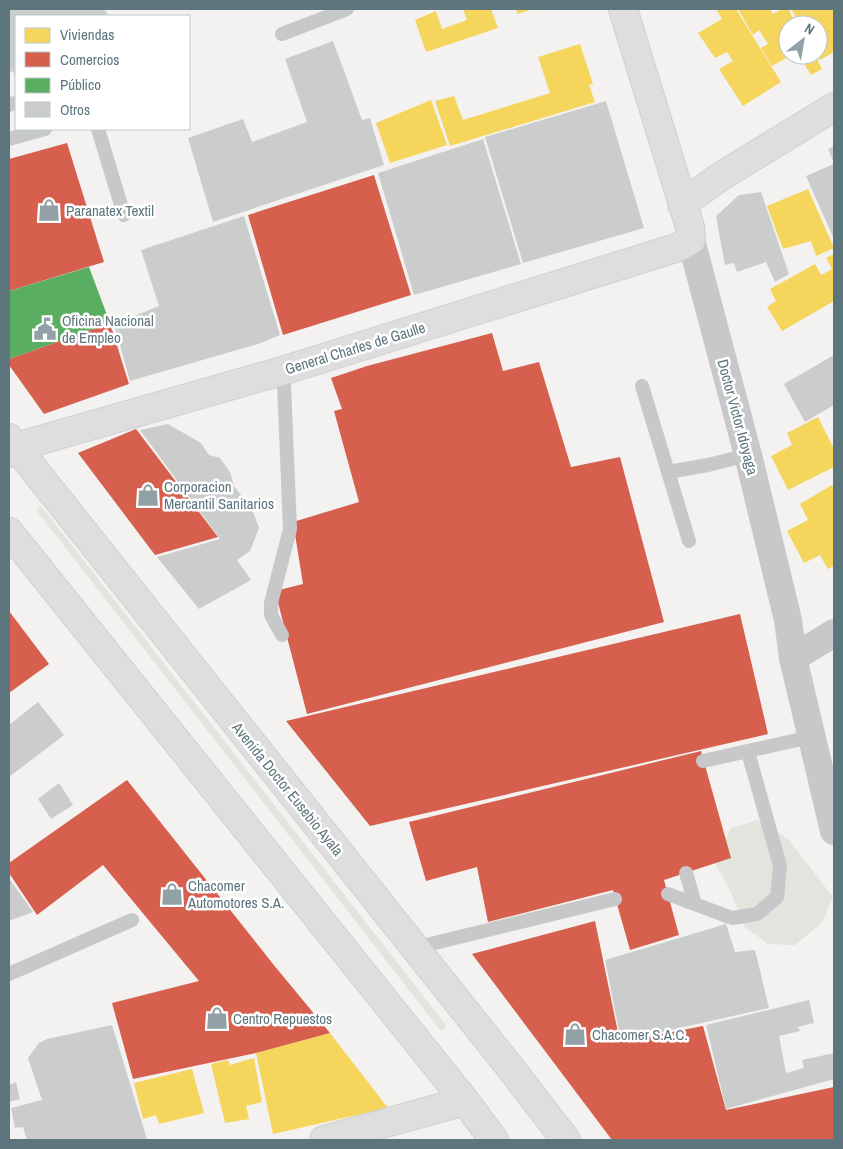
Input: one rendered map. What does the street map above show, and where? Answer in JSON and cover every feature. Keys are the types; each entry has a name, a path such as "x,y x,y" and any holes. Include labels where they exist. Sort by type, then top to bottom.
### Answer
{"main road":[{"name":"Doctor Victor Idoyaga","path":"623,9 690,227 690,240"},
{"path":"682,204 723,175 834,107"},
{"name":"General Charles de Gaulle","path":"11,446 282,371 680,248 690,240"},
{"name":"Avenida Doctor Eusebio Ayala","path":"11,446 566,1140"},
{"path":"9,532 494,1140"},
{"path":"324,1140 464,1102"}],"street":[{"name":"Doctor Victor Idoyaga","path":"690,240 748,455 788,620 793,658 834,831"},
{"path":"793,658 834,633"}],"lane":[{"path":"282,34 347,9"},
{"path":"9,139 41,130"},
{"path":"98,130 124,215"},
{"path":"282,371 290,529 272,603 271,615 282,635"},
{"path":"642,386 690,542"},
{"path":"668,472 748,455"},
{"path":"704,761 811,737"},
{"path":"668,894 732,918 757,914 777,897 780,866 748,752"},
{"path":"686,873 695,904"},
{"path":"414,948 615,899"},
{"path":"9,974 132,920"}],"shaded area":[{"path":"39,506 42,507 446,1025 444,1030 440,1030 37,511"},
{"path":"758,820 788,839 833,897 822,923 795,945 768,944 745,927 729,888 715,863 731,828"}],"building: Viviendas":[{"path":"463,9 491,9 498,28 426,52 415,20 436,11 442,29 467,20"},
{"path":"516,9 534,9 517,14"},
{"path":"716,9 736,9 781,82 743,106 719,69 733,61 727,52 715,58 698,33 722,19"},
{"path":"738,9 770,9 773,14 782,9 788,9 791,15 778,15 778,63 772,66 761,48 768,44 759,30 753,35"},
{"path":"791,9 834,9 834,52 828,55 828,15 795,15"},
{"path":"580,44 593,84 589,85 595,102 450,146 435,101 454,96 463,120 550,93 538,57"},
{"path":"805,65 820,65 822,69 811,75"},
{"path":"431,100 447,145 390,163 376,123"},
{"path":"808,189 834,248 816,256 811,241 783,249 767,206"},
{"path":"834,254 834,301 782,331 767,307 776,301 770,289 815,264 821,275 832,269 826,258"},
{"path":"818,417 834,449 834,467 788,490 771,456 792,445 787,433"},
{"path":"832,485 834,490 834,566 828,569 820,555 804,563 787,531 808,520 800,504"},
{"path":"330,1033 388,1108 273,1134 256,1053"},
{"path":"254,1058 262,1102 246,1106 249,1119 225,1123 211,1064 228,1060 230,1065"},
{"path":"192,1069 204,1113 159,1124 156,1115 143,1119 134,1083"}],"building: Comercios":[{"name":"Paranatex Textil","path":"67,143 104,262 9,291 9,159"},
{"path":"374,175 411,295 283,335 248,215"},
{"path":"110,323 129,384 44,414 9,365 9,359"},
{"path":"492,333 503,371 539,362 571,467 620,457 664,622 307,714 275,591 303,584 293,522 359,502 334,411 342,409 331,378 367,366"},
{"name":"Corporacion Mercantil Sanitarios","path":"136,429 218,537 155,555 78,453"},
{"path":"9,611 49,664 9,693"},
{"path":"740,614 768,734 370,826 286,721"},
{"path":"701,751 731,858 664,880 679,935 630,950 613,890 488,922 477,867 426,881 409,822"},
{"path":"127,780 330,1033 256,1053 133,1079 112,1003 199,981 103,865 37,915 9,873 9,863"},
{"name":"Chacomer S.A.C.","path":"595,921 620,1042 703,1026 726,1110 834,1087 834,1140 612,1140 472,954"}],"building: Público":[{"path":"89,267 110,323 9,359 9,291"}],"building: Otros":[{"path":"9,9 104,9 108,15 15,15 15,76 13,71 9,73"},
{"path":"333,41 362,120 370,118 384,165 213,222 188,138 243,119 252,142 307,122 285,59"},
{"path":"606,101 644,228 523,263 485,137"},
{"path":"483,139 521,264 414,295 378,173"},
{"path":"834,146 834,163 828,149"},
{"path":"834,164 834,239 806,176"},
{"path":"761,192 789,274 775,282 766,262 737,272 734,263 725,265 716,216 739,195"},
{"path":"244,216 280,335 258,344 130,381 114,324 159,306 141,250"},
{"path":"834,355 834,405 805,422 784,384"},
{"path":"168,424 201,443 209,455 220,458 230,472 234,486 252,509 259,528 250,551 237,560 251,580 199,609 157,557 220,539 140,430"},
{"path":"38,702 64,735 9,777 9,725"},
{"path":"59,783 73,805 51,819 38,799"},
{"path":"9,878 33,912 9,921"},
{"path":"726,924 735,952 755,950 769,1008 621,1041 605,960"},
{"path":"809,1000 814,1023 798,1027 800,1031 779,1036 786,1073 804,1068 802,1060 834,1053 834,1079 726,1109 706,1025"},
{"path":"112,1025 147,1139 27,1140 23,1127 15,1128 11,1108 42,1100 28,1058 39,1043 47,1039"},
{"path":"16,1082 20,1099 9,1102 9,1085"}],"place":[{"name":"Paranatex Textil","path":"49,210"},
{"name":"Oficina Nacional de Empleo","path":"45,329"},
{"name":"Corporacion Mercantil Sanitarios","path":"148,495"},
{"name":"Chacomer Automotores S.A.","path":"172,894"},
{"name":"Centro Repuestos","path":"217,1018"},
{"name":"Chacomer S.A.C.","path":"575,1034"}]}
